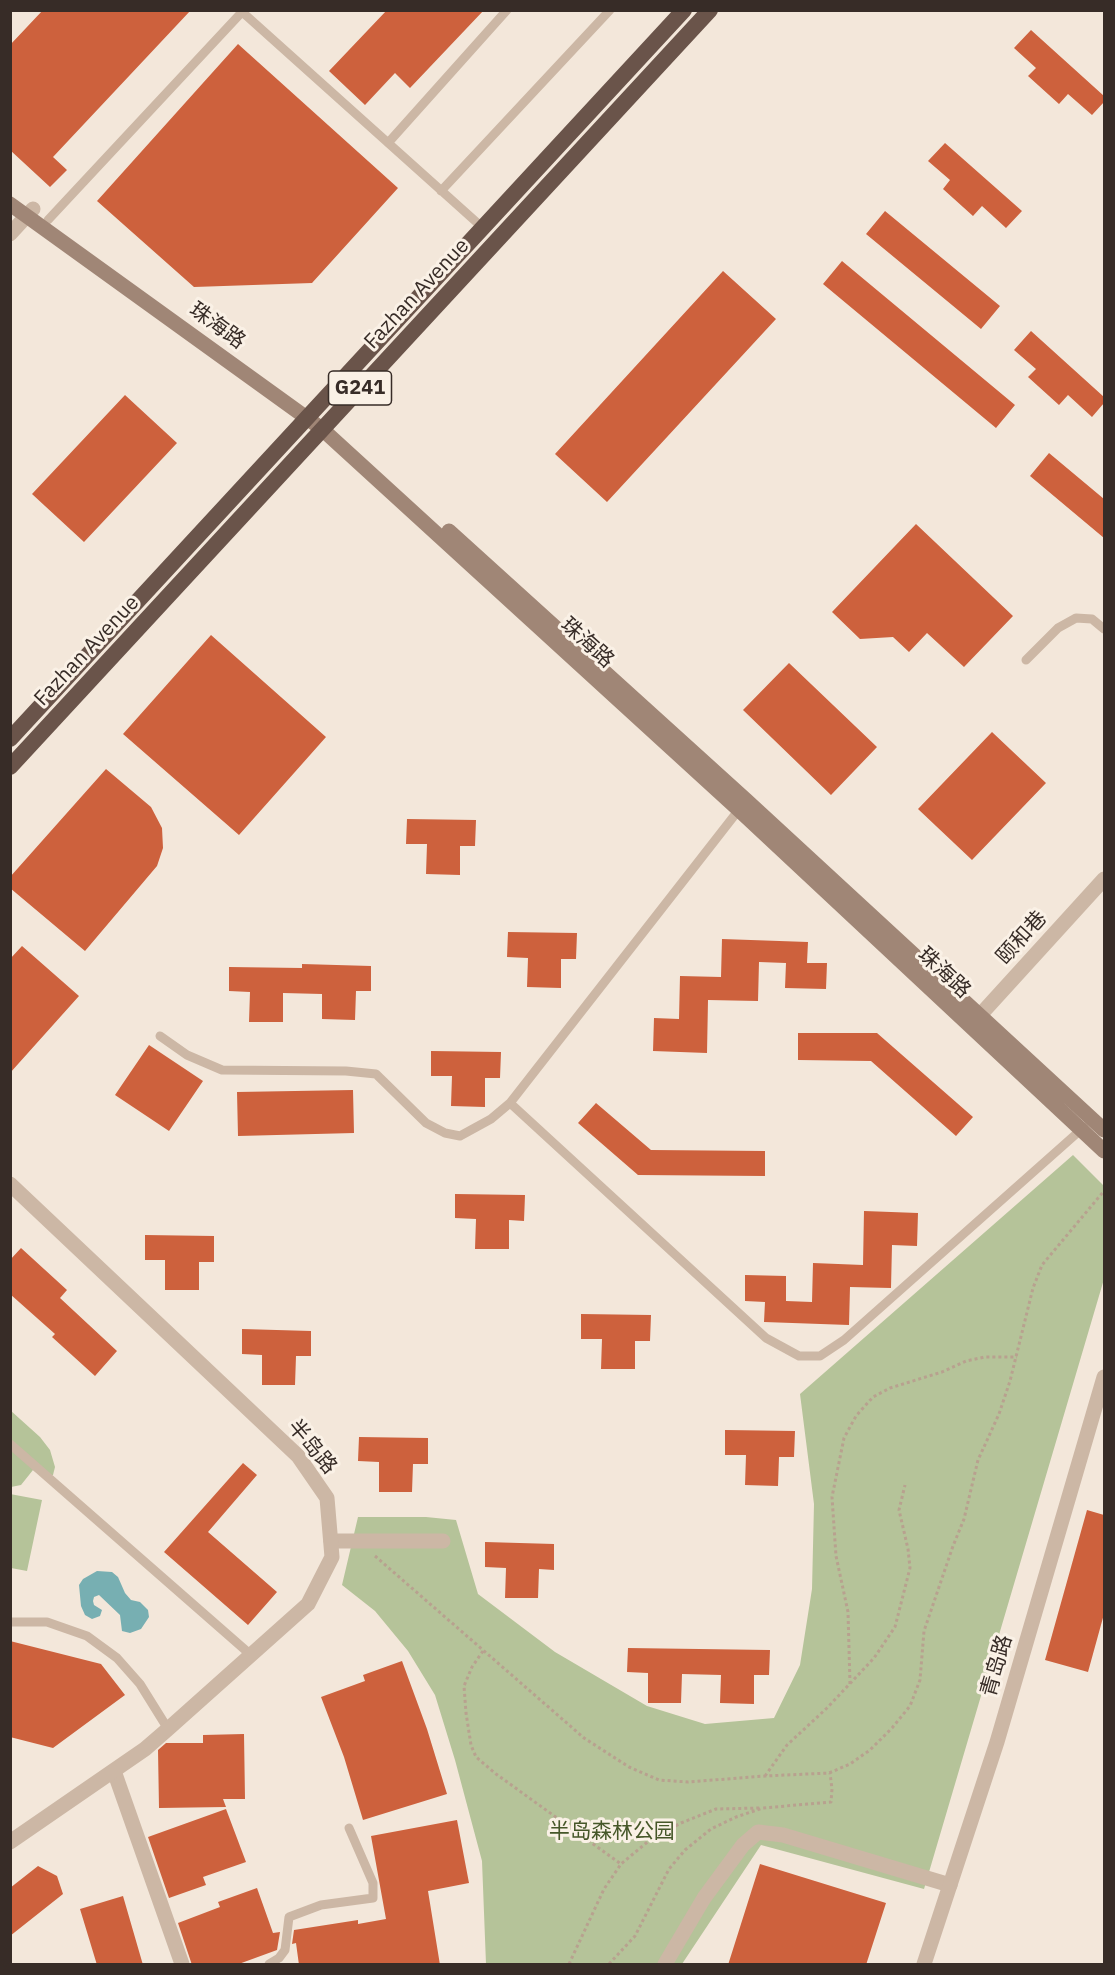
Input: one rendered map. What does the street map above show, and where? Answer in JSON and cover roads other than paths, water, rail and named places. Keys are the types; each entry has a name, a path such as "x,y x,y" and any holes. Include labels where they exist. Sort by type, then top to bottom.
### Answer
{"highway":[{"name":"Fazhan Avenue","path":"10,739 684,10"},
{"name":"Fazhan Avenue","path":"10,767 710,10"}],"main road":[{"name":"珠海路","path":"10,194 31,212 311,414"},
{"name":"珠海路","path":"10,204 48,220 326,426 743,805 1087,1124 1104,1151"},
{"name":"珠海路","path":"1087,1124 1104,1130"}],"street":[{"path":"10,234 31,212"},
{"name":"颐和巷","path":"975,1021 1104,879"},
{"name":"半岛路","path":"10,1184 298,1456 327,1498 332,1557 308,1604 168,1729 145,1749 10,1842"},
{"name":"青岛路","path":"924,1965 997,1742 1104,1377"},
{"path":"331,1541 443,1541"},
{"path":"114,1771 182,1965"},
{"path":"665,1965 704,1898 743,1845 758,1832 783,1835 950,1885"}],"lane":[{"path":"387,142 507,10"},
{"path":"441,191 610,10"},
{"path":"48,220 241,11 483,228"},
{"path":"1026,660 1058,628 1076,618 1092,619 1104,629"},
{"path":"160,1036 187,1055 222,1070 346,1071 376,1074 426,1123 445,1133 460,1136 491,1119 510,1102 743,805"},
{"path":"510,1102 766,1338 799,1356 820,1356 844,1340 1087,1124"},
{"path":"10,1444 251,1655"},
{"path":"10,1622 47,1622 87,1636 117,1658 140,1684 168,1729"},
{"path":"269,1965 285,1950 289,1917 321,1905 373,1898 373,1883 348,1827"}],"water":[{"path":"97,1571 112,1572 118,1577 131,1600 140,1602 148,1610 149,1617 141,1629 130,1633 122,1631 120,1615 99,1595 94,1597 93,1601 94,1605 102,1610 100,1616 92,1619 85,1615 81,1606 79,1585 83,1579"}],"park label":[{"name":"半岛森林公园","path":"612,1832"}]}
